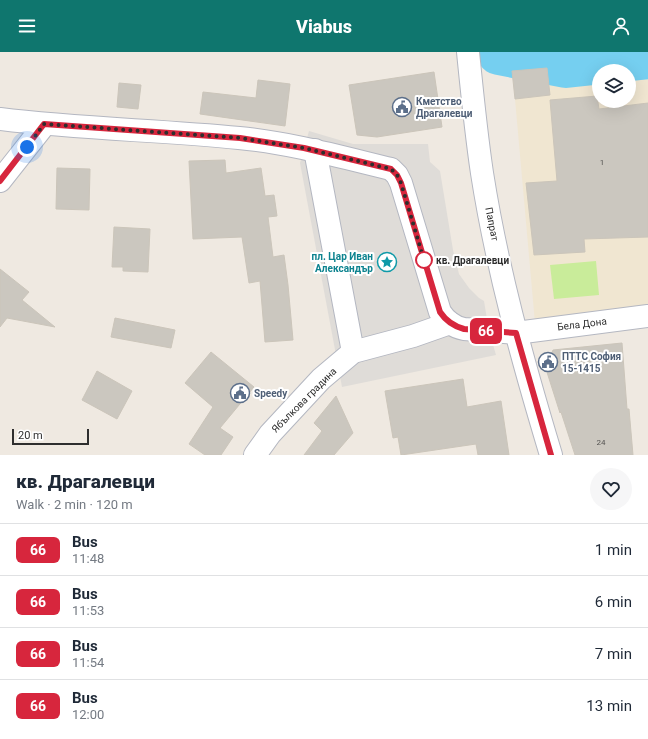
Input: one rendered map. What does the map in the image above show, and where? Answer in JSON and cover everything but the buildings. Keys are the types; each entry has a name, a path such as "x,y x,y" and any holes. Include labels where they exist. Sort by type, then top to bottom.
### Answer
{"street":[{"name":"Папрат","path":"468,52 482,173 502,276 516,333 551,455"},
{"path":"0,119 44,124 240,138 315,150 391,169 397,175 401,183 440,312 450,323"},
{"path":"0,181 44,124"},
{"path":"315,150 353,352"},
{"name":"Бела Дона","path":"450,323 456,327 464,329 516,333 648,316"},
{"name":"Ябълкова градина","path":"255,455 270,434 321,379 353,352 413,336 450,323"}],"shaded area":[{"path":"648,60 648,305 535,323 515,99 550,95 547,68 592,64 592,108 636,108 636,64 598,64"},
{"name":"пл. Цар Иван Александър","path":"309,131 353,144 428,144 430,162 440,171 453,250 459,274 469,288 484,301 489,331 496,355 342,387 300,163"}],"green space":[{"path":"596,261 599,295 554,299 550,265"}],"waterway":[{"path":"499,52 566,65 648,56"}],"bus line":[{"name":"66","path":"0,181 44,124 240,138 304,148 391,169 397,175 401,183 440,312 444,318 456,327 464,329 516,333 551,455"}],"place":[{"name":"Кметство Драгалевци","path":"402,107"},
{"name":"кв. Драгалевци","path":"424,260"},
{"name":"пл. Цар Иван Александър","path":"387,262"},
{"name":"ПТТС София 15-1415","path":"548,362"},
{"name":"Speedy","path":"240,393"}],"route":[{"path":"27,147 44,124 240,138 304,148 391,169 397,175 401,183 424,260"}]}
